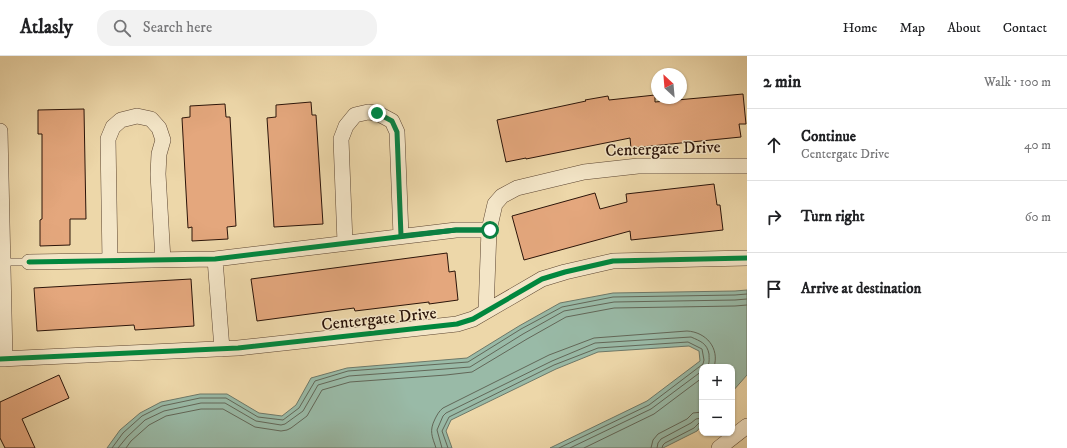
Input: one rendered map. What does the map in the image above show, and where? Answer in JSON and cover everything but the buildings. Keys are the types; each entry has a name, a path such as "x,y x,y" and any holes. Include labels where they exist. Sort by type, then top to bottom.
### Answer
{"street":[{"path":"345,243 341,139 346,126 355,115 368,112 377,113 392,121 397,132 401,236"},
{"path":"110,261 108,139 113,127 121,120 137,116 151,119 159,128 163,140 159,154 158,174 163,260"},
{"name":"Centergate Drive","path":"0,130 3,262 2,359 246,348 457,324 473,319 542,279 613,261 747,258"},
{"name":"Centergate Drive","path":"486,311 490,230 494,204 502,196 518,188 584,172 638,166 747,166"},
{"path":"29,262 215,259 456,230 490,230"},
{"path":"215,259 222,349"},
{"path":"719,448 747,426"}],"lane":[{"path":"3,262 29,262"}],"water":[{"path":"747,290 747,375 735,389 735,364 699,364 699,429 663,448 550,448 647,401 700,361 699,351 689,346 598,352 556,369 451,420 446,431 452,448 107,448 120,430 140,413 161,402 200,394 227,394 259,413 282,416 296,405 311,378 347,368 467,358 560,303 613,293"}],"cycle path":[{"path":"29,262 215,259 456,230 489,230"},
{"path":"0,359 238,348 457,324 473,319 542,279 613,261 747,258"}],"route":[{"path":"377,113 392,121 397,132 401,236 456,230 490,230"}]}
